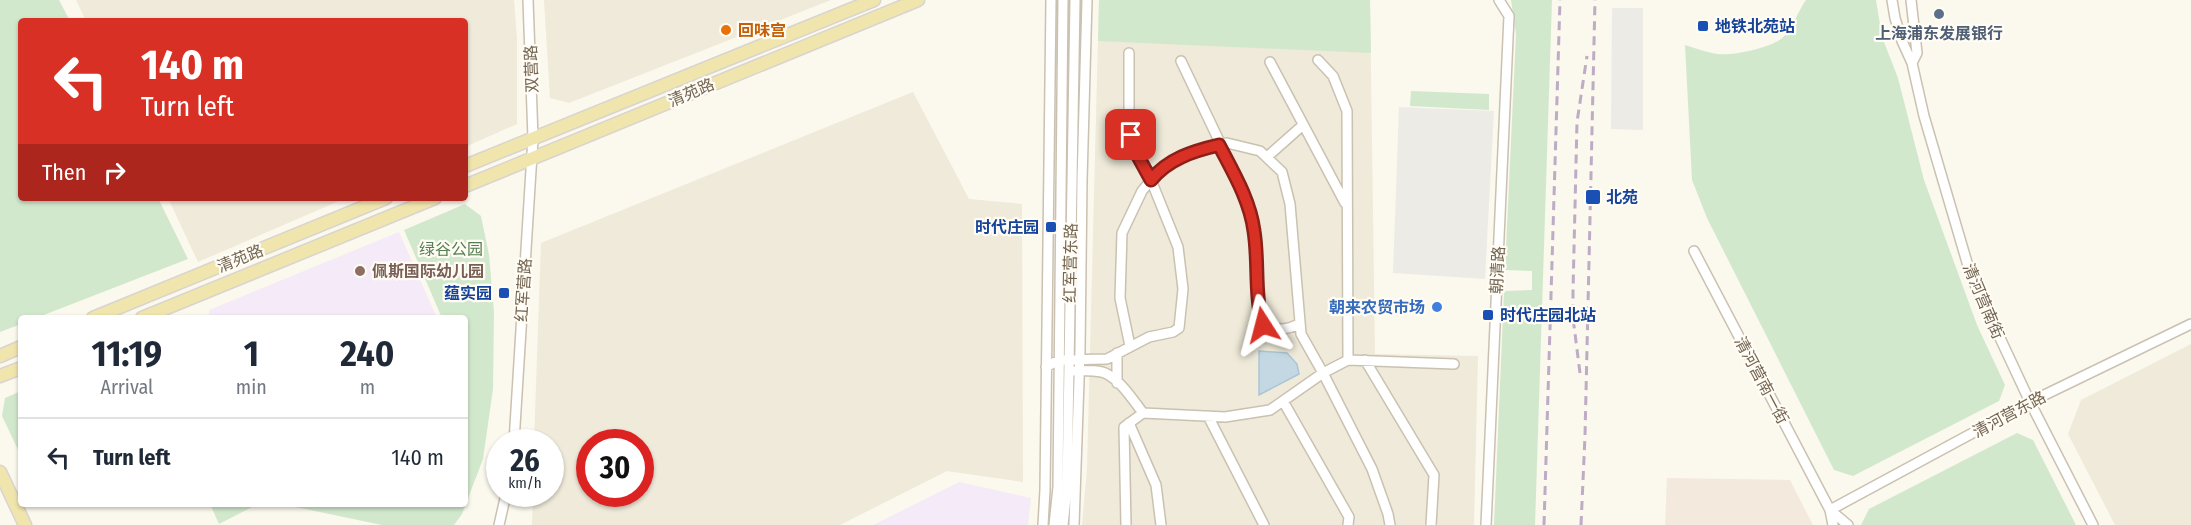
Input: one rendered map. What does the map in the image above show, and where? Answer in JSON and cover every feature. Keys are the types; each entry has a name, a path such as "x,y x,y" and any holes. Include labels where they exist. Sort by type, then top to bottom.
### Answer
{"main road":[{"name":"清苑路","path":"468,165 874,0"},
{"name":"清苑路","path":"468,185 757,64 918,0"},
{"name":"清苑路","path":"100,315 379,201"},
{"name":"清苑路","path":"149,315 428,201"},
{"path":"0,356 18,348"},
{"path":"0,376 18,369"},
{"path":"0,472 25,525"}],"street":[{"name":"双营路","path":"528,0 533,138"},
{"path":"1043,525 1051,0"},
{"name":"红军营东路","path":"1063,0 1064,360"},
{"name":"红军营东路","path":"1054,525 1064,360 1074,0"},
{"path":"1074,525 1080,360 1087,0"},
{"name":"朝清路","path":"1486,525 1509,16 1498,0"},
{"name":"清河营南街","path":"1892,0 1902,41 1912,63 1924,116 1971,276 2030,402 2093,525"},
{"name":"清河营南街","path":"1911,0 1917,53 1912,63"},
{"path":"1046,367 1064,360 1107,359 1149,337 1173,332 1179,328 1183,289 1178,247 1151,180 1134,149 1129,120 1129,53"},
{"path":"1318,60 1333,76 1347,111 1348,360"},
{"path":"1180,61 1243,191 1254,229 1259,310 1263,325 1277,330 1292,328 1300,323"},
{"path":"1270,62 1347,206"},
{"path":"1267,157 1303,124"},
{"name":"红军营路","path":"515,429 533,138"},
{"path":"1130,346 1120,298 1122,233 1142,190 1160,169 1192,151 1227,143 1260,151 1282,172 1290,204 1301,334 1372,469 1390,525"},
{"name":"清河营南一街","path":"1694,251 1830,510 1833,525"},
{"name":"清河营东路","path":"1830,510 2030,402 2191,324"},
{"path":"1117,353 1117,383"},
{"path":"1126,525 1124,427 1143,413 1225,417 1270,410 1323,373 1348,360 1454,364"},
{"path":"1365,360 1434,475 1431,525"},
{"path":"1046,367 1063,372 1106,373 1129,393 1143,413"},
{"name":"红军营东路","path":"1063,372 1067,488 1063,525"},
{"path":"1283,401 1349,517 1348,525"},
{"path":"1208,416 1264,525"},
{"path":"1129,423 1156,484 1161,525"},
{"path":"499,525 503,507"},
{"name":"清河营南一街","path":"1830,510 1848,525"}],"shaded area":[{"path":"76,0 514,0 517,38 517,124 468,146 468,18 85,18"},
{"path":"544,0 831,0 569,103 550,98"},
{"path":"1099,0 1370,0 1375,354 1478,356 1474,525 1082,525 1087,469"},
{"path":"1612,8 1643,8 1643,130 1611,129"},
{"name":"蕴实园","path":"913,92 969,199 1022,204 1023,482 947,471 840,525 532,525 533,507 564,507 564,429 534,429 541,243"},
{"path":"1399,107 1494,111 1485,279 1393,273"},
{"path":"169,201 339,201 198,262"},
{"name":"佩斯国际幼儿园","path":"399,232 436,315 209,315 209,310"},
{"path":"2191,344 2191,525 2115,525 2068,434 2081,400"},
{"path":"1667,478 1790,480 1813,525 1665,525"},
{"path":"959,482 1031,498 1028,525 873,525"}],"green space":[{"path":"0,0 59,0 68,18 18,18 18,201 159,201 188,259 44,315 18,315 18,325 0,332"},
{"path":"1099,0 1370,0 1371,53 1098,41"},
{"path":"1511,0 1552,0 1535,525 1494,525 1504,291 1532,290 1532,271 1505,270 1516,34"},
{"path":"1806,0 1876,0 1882,37 1898,78 1924,180 1977,325 2005,385 1999,401 1853,476 1834,470 1707,218 1692,180 1685,45 1717,54 1732,54 1768,45 1785,35"},
{"path":"1411,91 1489,94 1489,110 1410,106"},
{"name":"绿谷公园","path":"465,204 481,216 489,255 494,312 493,389 483,459 468,498 468,315 441,315 404,230"},
{"path":"18,392 18,450 2,416 5,398"},
{"path":"2017,433 2033,440 2076,525 1861,525 1869,509"},
{"path":"211,507 252,507 219,524"},
{"name":"绿谷公园","path":"296,507 465,507 454,525 382,525"}],"water":[{"path":"1259,351 1287,353 1297,364 1299,374 1259,395"}],"railway":[{"path":"1544,525 1560,0"},
{"path":"1581,525 1595,0"},
{"path":"1580,373 1573,318 1573,291 1577,122 1587,56"}],"place":[{"name":"上海浦东发展银行","path":"1939,14"},
{"name":"地铁北苑站","path":"1703,26"},
{"name":"回味宫","path":"726,30"},
{"name":"北苑","path":"1593,197"},
{"name":"时代庄园","path":"1051,227"},
{"name":"佩斯国际幼儿园","path":"360,271"},
{"name":"蕴实园","path":"504,293"},
{"name":"朝来农贸市场","path":"1437,307"},
{"name":"时代庄园北站","path":"1488,315"}],"route":[{"path":"1131,135 1134,149 1151,180 1160,169 1192,151 1219,145 1243,191 1254,229 1259,310 1263,325"}]}
